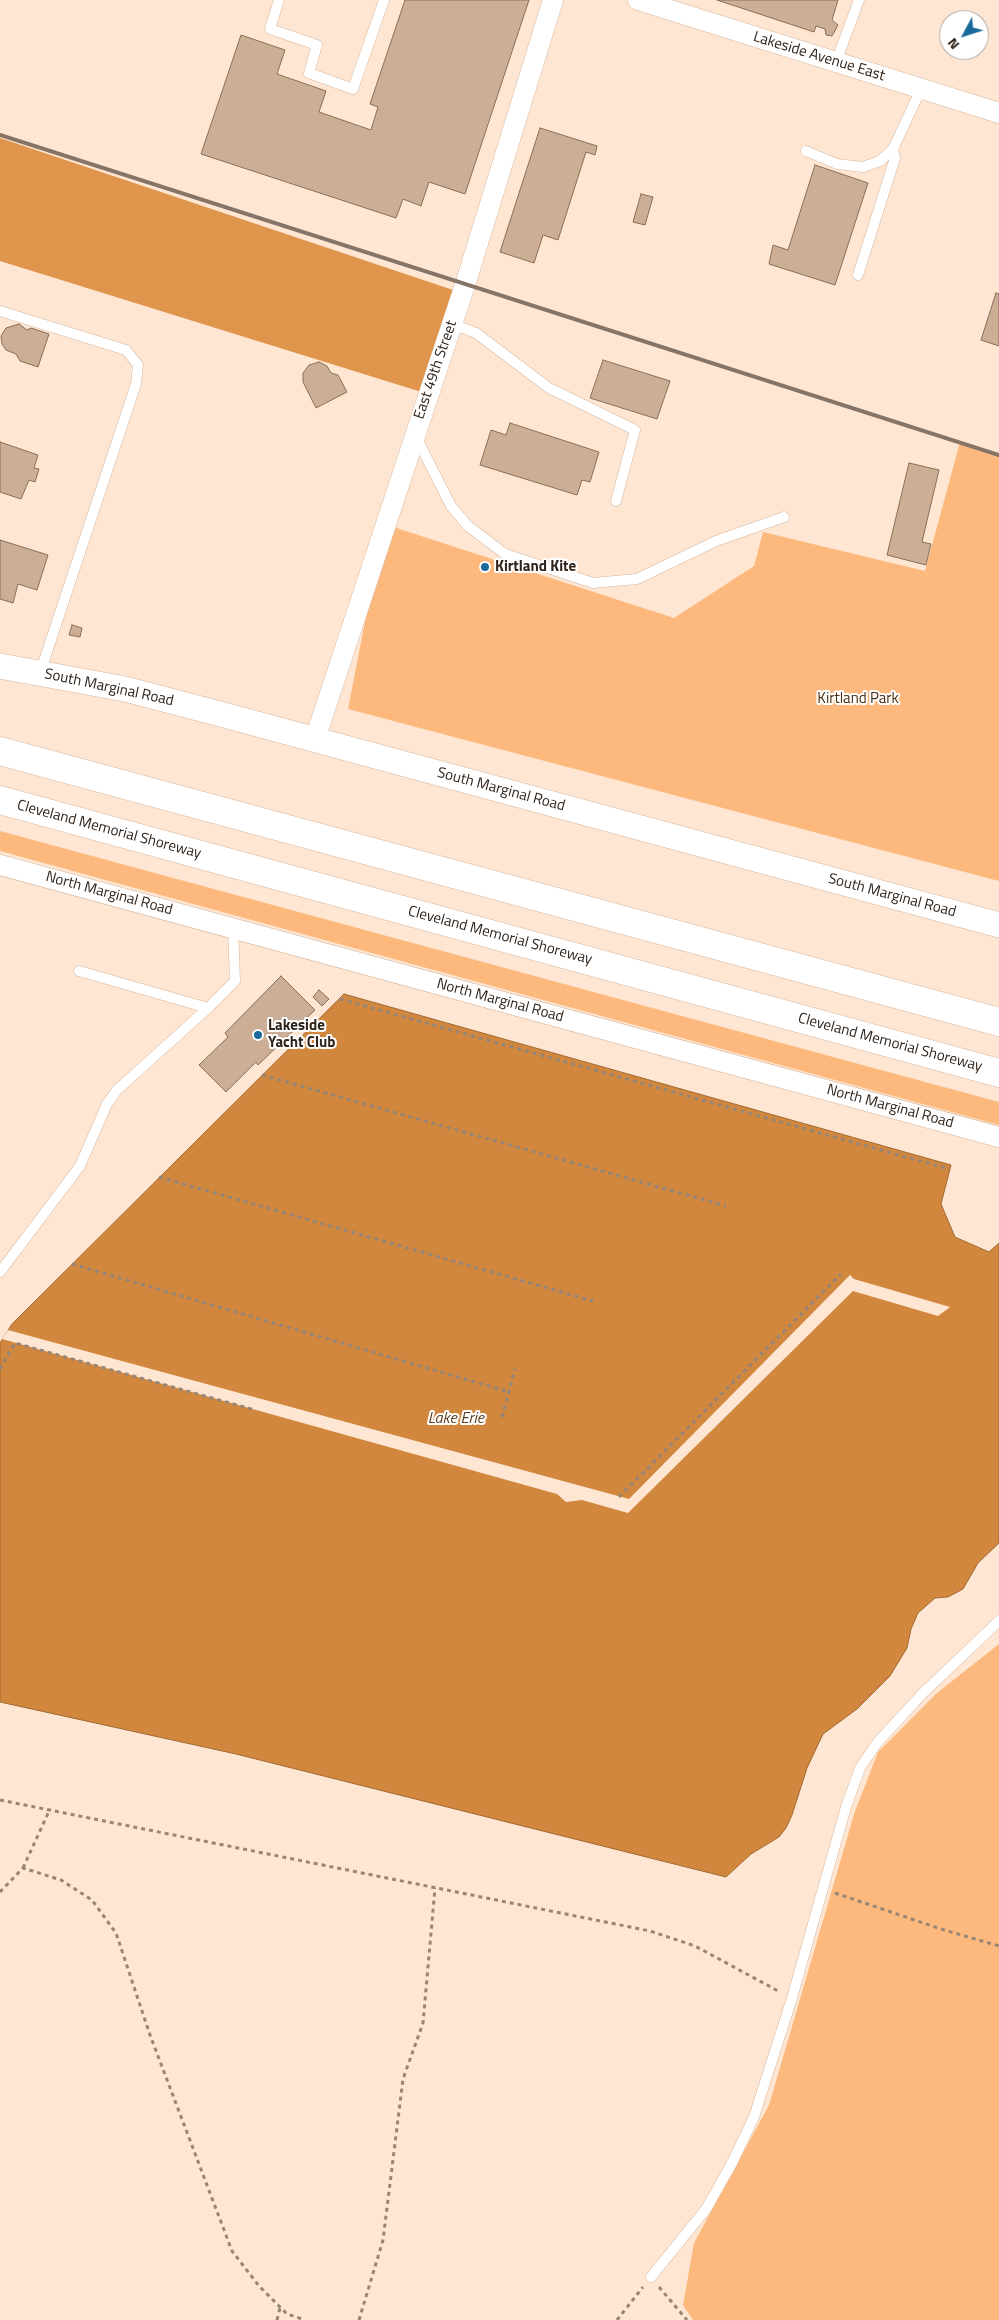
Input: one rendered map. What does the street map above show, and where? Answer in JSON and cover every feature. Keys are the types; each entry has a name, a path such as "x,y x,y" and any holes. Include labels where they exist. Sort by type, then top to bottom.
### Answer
{"highway":[{"path":"0,751 999,1022"},
{"name":"Cleveland Memorial Shoreway","path":"0,800 999,1073"}],"street":[{"name":"East 49th Street","path":"315,739 452,324 553,0"},
{"name":"Lakeside Avenue East","path":"638,0 999,114"},
{"name":"South Marginal Road","path":"0,666 125,689 999,926"},
{"name":"North Marginal Road","path":"0,865 999,1137"}],"lane":[{"path":"279,0 270,29 317,45 310,73 353,89 384,0"},
{"path":"836,62 858,0"},
{"path":"806,152 837,164 863,167 880,161 893,149 921,89"},
{"path":"858,275 895,158 893,149"},
{"path":"0,311 126,350 138,365 136,384 39,674"},
{"path":"452,324 476,333 550,388 635,430 616,501"},
{"path":"415,434 451,506 468,526 505,554 593,583 637,579 716,541 784,517"},
{"path":"0,1272 80,1166 107,1104 117,1090 208,1008 235,981 233,928"},
{"path":"79,970 208,1008"},
{"path":"651,2277 706,2209 731,2165 754,2118 792,1998 846,1807 864,1761 877,1742 923,1693 999,1621"}],"path":[{"path":"340,999 950,1169"},
{"path":"262,1075 726,1206"},
{"path":"160,1177 593,1301"},
{"path":"72,1264 509,1392"},
{"path":"619,1498 841,1274"},
{"path":"0,1369 16,1343 254,1410"},
{"path":"502,1418 515,1369"},
{"path":"0,1800 650,1931 695,1946 792,1998"},
{"path":"0,1892 23,1868 50,1810"},
{"path":"23,1868 60,1880 92,1900 116,1933 150,2035 232,2251 259,2286 280,2308 287,2314 305,2320"},
{"path":"359,2320 383,2240 403,2079 423,2024 435,1888"},
{"path":"823,1888 859,1903 999,1946"},
{"path":"617,2320 651,2277 687,2320"},
{"path":"277,2320 280,2308"}],"green space":[{"name":"Kirtland Park","path":"960,442 999,455 999,881 348,709 384,524 674,618 754,566 763,532 925,571"},
{"path":"0,831 999,1102 999,1125 0,851"},
{"path":"999,1644 999,2320 693,2320 683,2305 694,2243 769,2105 855,1811 878,1752 937,1693"}],"shaded area":[{"path":"0,138 462,293 428,394 0,261"}],"water":[{"name":"Lake Erie","path":"344,994 951,1165 941,1204 955,1237 989,1252 999,1243 999,1543 978,1563 963,1589 948,1597 935,1598 918,1613 911,1629 907,1648 890,1676 857,1709 823,1734 807,1768 786,1828 779,1837 751,1854 726,1877 236,1754 0,1702 0,1343 12,1324"}],"pier":[{"path":"850,1275 854,1279 950,1307 938,1316 853,1291 628,1513 582,1500 566,1502 557,1494 2,1339 8,1330 629,1499"}],"building":[{"path":"405,0 529,0 465,194 429,182 421,206 403,199 396,218 201,154 241,35 285,50 277,74 326,91 319,112 371,130 378,107 370,104"},
{"path":"717,0 838,0 832,20 838,25 832,36 826,35 825,29 816,26 814,32"},
{"path":"540,128 597,146 595,155 586,152 558,240 543,235 534,263 500,252"},
{"path":"815,165 868,183 835,285 769,264 773,245 788,250"},
{"path":"641,194 653,197 645,225 633,222"},
{"path":"996,293 999,294 999,346 981,340"},
{"path":"19,324 27,330 31,328 49,334 38,367 20,361 16,354 6,350 2,344 1,336 6,328"},
{"path":"603,360 670,381 657,419 590,398"},
{"path":"319,362 327,366 331,373 338,375 347,392 316,408 303,382 303,373 309,365"},
{"path":"510,423 599,452 590,482 582,480 577,495 480,465 491,430 506,435"},
{"path":"0,442 38,455 34,468 39,469 35,482 29,480 21,499 0,492"},
{"path":"909,463 939,470 922,542 931,544 926,565 887,555"},
{"path":"0,540 48,555 37,590 18,584 13,603 0,599"},
{"path":"72,625 82,628 80,637 69,635"},
{"name":"Lakeside Yacht Club","path":"281,976 315,1010 258,1065 256,1062 226,1092 199,1065 228,1037 225,1033"},
{"path":"319,990 329,999 322,1006 313,997"}],"railway":[{"path":"0,135 999,455"}],"place":[{"name":"Kirtland Kite","path":"485,567"},
{"name":"Lakeside Yacht Club","path":"258,1035"}]}
